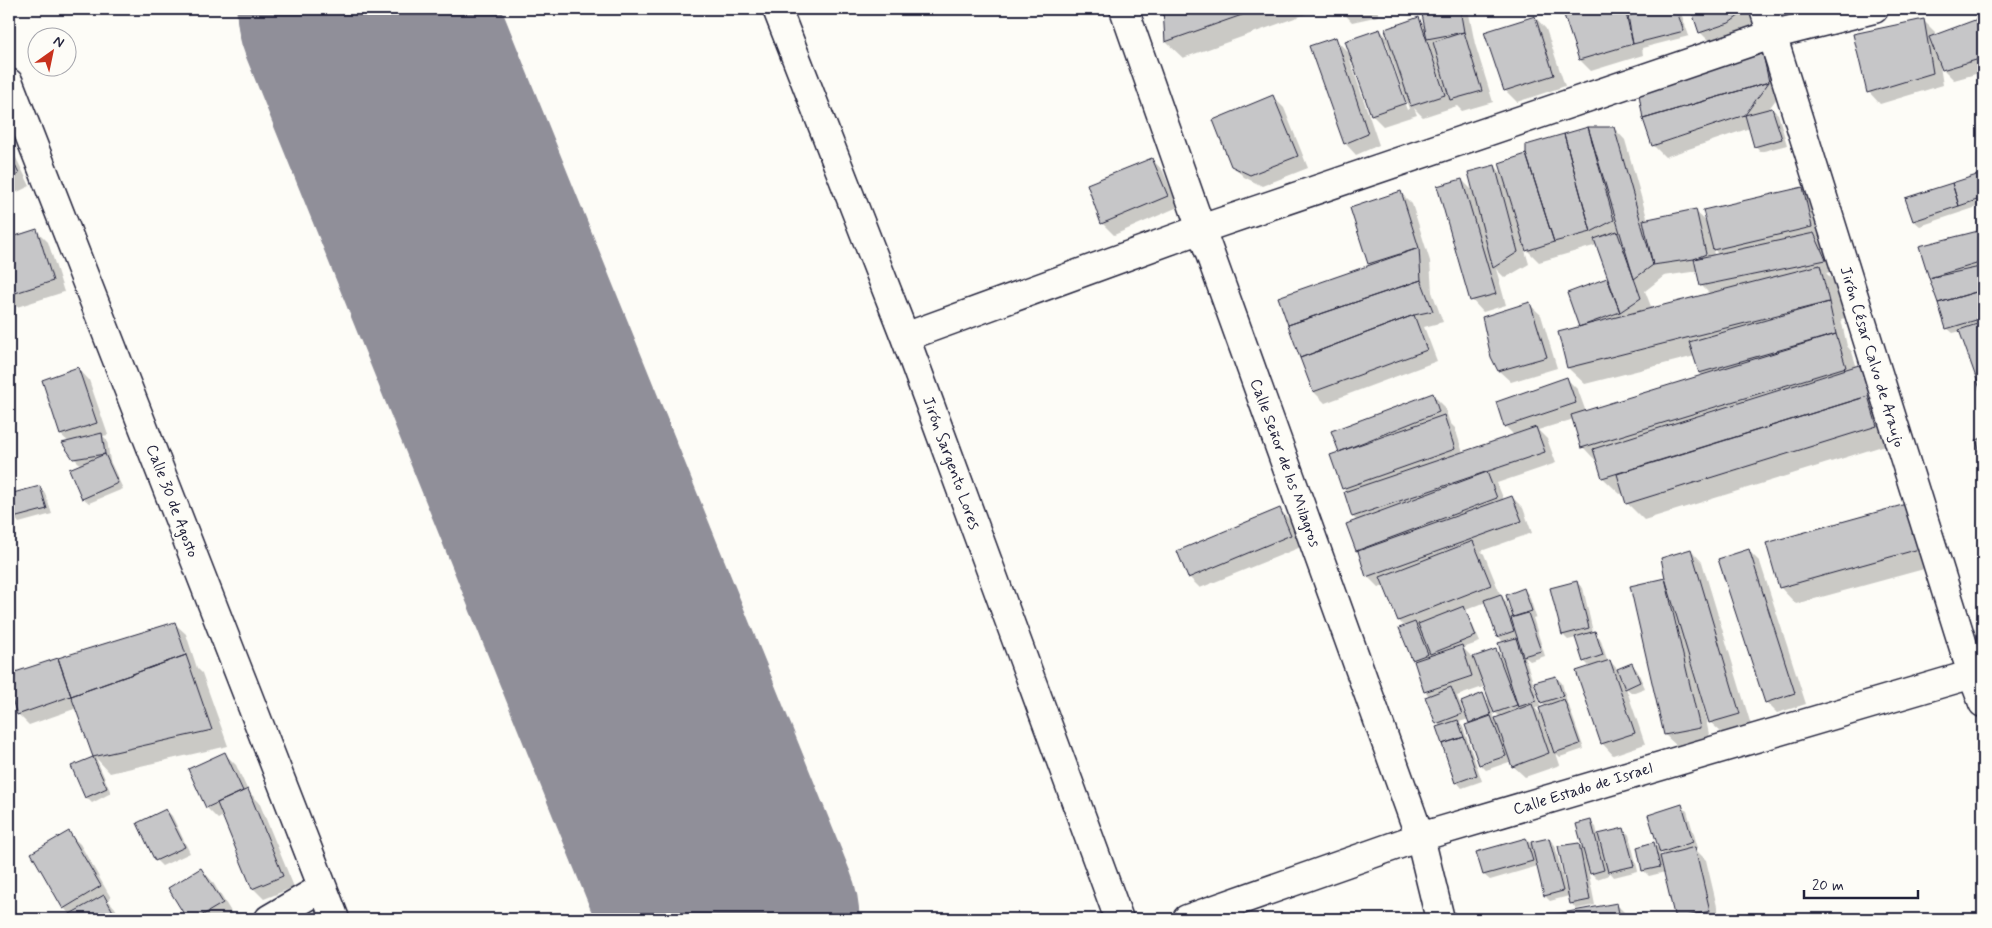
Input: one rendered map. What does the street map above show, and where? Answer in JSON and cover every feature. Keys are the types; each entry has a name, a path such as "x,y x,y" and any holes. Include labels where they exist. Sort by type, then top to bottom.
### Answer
{"street":[{"name":"Jirón Sargento Lores","path":"777,9 905,336 1119,919"},
{"name":"Calle Señor de los Milagros","path":"1124,9 1201,229 1420,837 1440,919"},
{"name":"Jirón César Calvo de Araujo","path":"1764,9 1978,672 1983,704"},
{"path":"905,336 1201,229 1771,35 1874,9"},
{"name":"Calle 30 de Agosto","path":"9,83 335,919"},
{"name":"Calle Estado de Israel","path":"1187,919 1420,837 1978,672"},
{"path":"269,919 322,888"}],"building":[{"path":"1163,9 1259,9 1165,42"},
{"path":"1421,9 1460,9 1464,32 1427,39"},
{"path":"1562,9 1625,9 1633,44 1579,60"},
{"path":"1639,9 1651,9 1640,13"},
{"path":"1652,9 1676,9 1684,31 1633,44 1628,16"},
{"path":"1691,9 1747,10 1729,23 1699,33"},
{"path":"1535,16 1554,75 1504,91 1484,32"},
{"path":"1419,17 1445,95 1411,106 1385,29"},
{"path":"1983,17 1983,58 1942,70 1929,37"},
{"path":"1924,19 1933,73 1867,93 1853,34"},
{"path":"1380,29 1406,103 1371,115 1345,41"},
{"path":"1464,32 1482,91 1450,100 1433,42"},
{"path":"1336,37 1368,134 1344,144 1309,46"},
{"path":"1761,45 1769,82 1643,119 1638,88"},
{"path":"1769,82 1745,115 1652,146 1643,119"},
{"path":"1273,95 1298,156 1250,175 1231,166 1213,120"},
{"path":"1772,108 1782,139 1754,147 1745,115"},
{"path":"1588,127 1614,220 1591,232 1564,134"},
{"path":"1588,127 1614,127 1653,265 1634,279"},
{"path":"1564,134 1591,232 1554,242 1526,154 1526,145"},
{"path":"9,153 19,174 9,179"},
{"path":"1526,154 1554,242 1526,251 1499,163"},
{"path":"1152,158 1168,196 1101,224 1087,184"},
{"path":"1495,165 1518,252 1493,268 1468,172"},
{"path":"1983,173 1983,198 1959,206 1952,183"},
{"path":"1462,179 1496,294 1470,301 1437,186"},
{"path":"1952,183 1959,206 1913,221 1905,198"},
{"path":"1803,187 1812,227 1713,250 1703,210"},
{"path":"1401,191 1419,248 1368,264 1350,208"},
{"path":"1696,209 1706,254 1694,259 1653,265 1643,220"},
{"path":"37,229 53,281 9,295 9,238"},
{"path":"1982,230 1983,262 1929,278 1919,246"},
{"path":"1617,231 1641,298 1620,312 1594,239"},
{"path":"1814,233 1826,260 1700,286 1694,259"},
{"path":"1419,248 1421,280 1288,325 1278,297"},
{"path":"1820,265 1829,302 1567,368 1558,332"},
{"path":"1980,267 1983,277 1983,290 1938,303 1929,278"},
{"path":"1607,278 1620,312 1579,327 1567,293"},
{"path":"1421,280 1433,311 1414,315 1300,358 1288,325"},
{"path":"1983,290 1983,318 1946,329 1938,303"},
{"path":"1530,302 1547,357 1498,371 1491,357 1482,317"},
{"path":"1829,302 1836,334 1699,373 1689,342"},
{"path":"1414,315 1427,350 1313,392 1300,358"},
{"path":"1983,322 1983,397 1959,330"},
{"path":"1836,334 1846,367 1581,448 1571,415"},
{"path":"1859,365 1875,394 1602,478 1593,449"},
{"path":"78,367 97,423 60,435 42,380"},
{"path":"1567,377 1576,403 1504,427 1496,402"},
{"path":"1433,393 1439,412 1339,452 1331,431"},
{"path":"1868,396 1877,426 1626,504 1617,474"},
{"path":"1444,415 1455,449 1342,489 1330,455"},
{"path":"1536,427 1545,452 1352,517 1344,492"},
{"path":"102,433 105,454 73,459 62,443"},
{"path":"1983,438 1983,462 1976,440"},
{"path":"105,454 118,483 82,499 69,469"},
{"path":"1487,472 1497,498 1356,551 1346,524"},
{"path":"40,486 47,509 13,518 9,494"},
{"path":"1512,496 1522,521 1366,577 1358,551"},
{"path":"1906,504 1919,549 1779,588 1766,543"},
{"path":"1280,508 1291,535 1188,578 1177,551"},
{"path":"1473,541 1491,585 1398,621 1380,577"},
{"path":"1691,549 1740,714 1709,723 1665,578 1661,558"},
{"path":"1749,549 1795,693 1765,703 1718,559"},
{"path":"1665,578 1700,728 1664,735 1630,586"},
{"path":"1577,581 1589,628 1562,635 1550,588"},
{"path":"1524,588 1532,611 1513,617 1506,595"},
{"path":"1501,594 1514,631 1497,637 1484,600"},
{"path":"1464,606 1476,636 1430,654 1418,624"},
{"path":"1528,613 1541,651 1523,656 1511,618"},
{"path":"175,622 186,655 71,696 58,658"},
{"path":"1415,622 1428,654 1412,660 1399,628"},
{"path":"1595,631 1603,655 1583,662 1575,637"},
{"path":"1516,638 1536,701 1518,707 1498,643"},
{"path":"1462,645 1472,676 1424,692 1414,661"},
{"path":"1496,649 1517,705 1494,713 1473,657"},
{"path":"186,655 212,730 93,757 71,696"},
{"path":"58,658 71,696 17,715 9,690 9,674"},
{"path":"1610,660 1635,733 1601,744 1576,671"},
{"path":"1632,663 1640,682 1625,689 1617,669"},
{"path":"1556,676 1563,696 1541,703 1534,682"},
{"path":"1451,687 1462,714 1436,724 1425,697"},
{"path":"1483,693 1491,715 1469,723 1461,702"},
{"path":"1564,699 1580,744 1554,753 1539,708"},
{"path":"1532,704 1549,753 1512,767 1495,718"},
{"path":"1491,716 1506,756 1479,765 1465,725"},
{"path":"1458,720 1464,737 1442,744 1436,727"},
{"path":"1464,737 1477,775 1455,783 1442,744"},
{"path":"225,752 243,791 206,808 188,769"},
{"path":"93,757 107,788 85,798 71,766"},
{"path":"248,789 283,876 252,889 217,803"},
{"path":"1682,804 1693,842 1660,853 1648,815"},
{"path":"166,809 185,847 155,861 137,823"},
{"path":"1591,820 1604,870 1590,874 1576,824"},
{"path":"1624,828 1634,866 1608,872 1598,834"},
{"path":"69,831 101,886 63,909 31,853"},
{"path":"1526,838 1533,861 1483,875 1476,852"},
{"path":"1549,838 1563,891 1544,896 1531,842"},
{"path":"1654,842 1660,867 1642,871 1637,847"},
{"path":"1579,843 1590,900 1570,904 1558,846"},
{"path":"1695,847 1710,911 1675,919 1660,856"},
{"path":"201,868 223,903 196,919 187,919 168,888"},
{"path":"104,895 117,919 72,919 70,914"},
{"path":"1617,903 1620,919 1530,919"}],"runway":[{"path":"364,9 732,919"}]}
